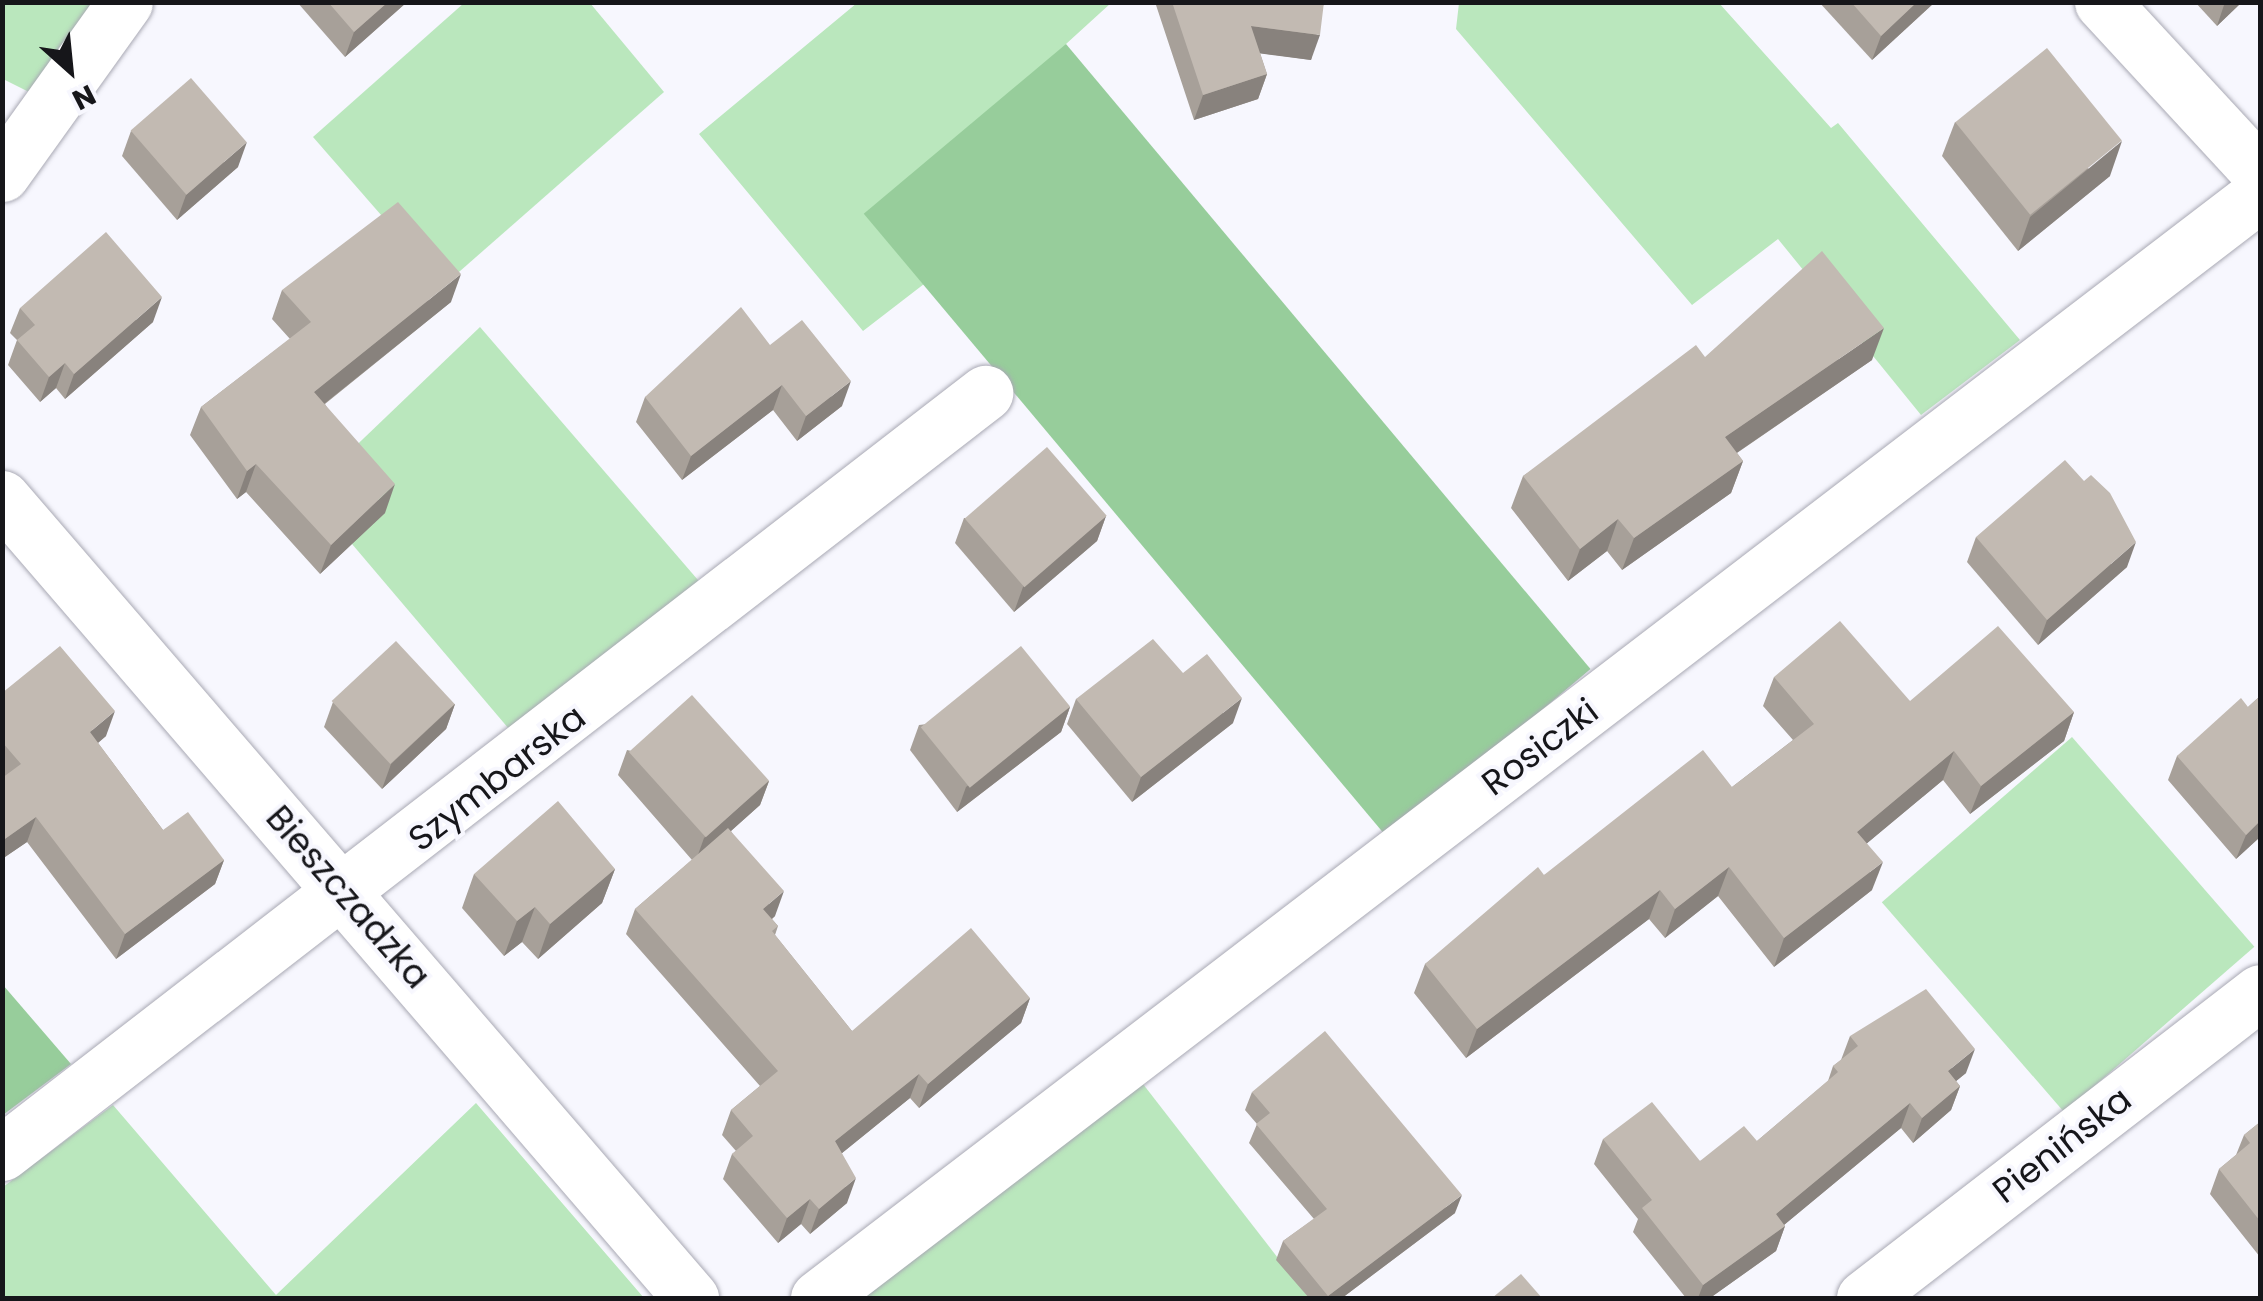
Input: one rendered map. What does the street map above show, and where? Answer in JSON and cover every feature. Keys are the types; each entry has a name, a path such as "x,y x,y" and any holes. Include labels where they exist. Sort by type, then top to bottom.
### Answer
{"street":[{"path":"2,174 125,2"},
{"path":"2102,2 2260,173"},
{"name":"Rosiczki","path":"818,1298 2260,194"},
{"name":"Szymbarska","path":"2,1153 347,894 984,392"},
{"name":"Bieszczadzka","path":"2,498 691,1298"},
{"name":"Pienińska","path":"1864,1298 2260,992"}],"green space":[{"path":"2,3 96,3 31,93 3,79"},
{"path":"464,3 590,3 664,92 443,286 313,137"},
{"path":"857,3 1111,3 1066,44 937,274 863,331 699,134"},
{"path":"1459,3 1719,3 1831,128 1838,123 2020,340 1921,415 1778,239 1692,305 1456,29"},
{"path":"1066,44 1591,669 1388,839 864,214"},
{"path":"480,327 704,587 509,729 352,544 340,461"},
{"path":"2072,737 2254,947 2064,1112 1882,902"},
{"path":"3,985 71,1064 2,1115"},
{"path":"1143,1084 1309,1298 859,1298 1133,1089"},
{"path":"476,1103 644,1298 3,1298 3,1187 113,1105 276,1295"}],"building":[{"path":"328,2 388,2 354,32"},
{"path":"1172,2 1324,2 1320,35 1251,26 1267,74 1203,95"},
{"path":"1851,2 1917,2 1881,36"},
{"path":"2047,48 2122,140 2030,215 1955,122"},
{"path":"191,78 247,142 186,195 131,130"},
{"path":"398,202 461,274 314,392 395,484 331,545 256,464 247,471 201,407 311,322 282,290"},
{"path":"106,232 162,297 74,374 65,363 49,377 17,340 35,325 20,308"},
{"path":"1822,251 1884,328 1725,437 1743,461 1634,538 1618,519 1580,549 1523,476 1696,345 1705,357"},
{"path":"741,307 770,345 802,320 851,381 806,416 782,385 691,456 645,397"},
{"path":"1047,447 1107,516 1024,587 965,519"},
{"path":"2065,460 2084,481 2091,475 2110,493 2136,542 2047,620 1976,537"},
{"path":"1840,621 1910,701 1998,626 2074,712 1981,786 1954,751 1857,832 1883,862 1784,938 1729,867 1675,909 1660,890 1477,1029 1425,964 1538,867 1544,875 1703,750 1732,787 1814,724 1774,677"},
{"path":"1153,639 1183,673 1207,654 1242,698 1141,777 1076,699"},
{"path":"396,641 455,704 390,764 332,701"},
{"path":"60,646 115,711 90,732 163,830 188,812 224,860 125,934 36,817 2,841 2,778 21,764 2,742 2,693"},
{"path":"1021,646 1070,707 970,788 921,727"},
{"path":"692,695 769,780 706,837 629,752"},
{"path":"2260,696 2260,821 2246,835 2177,756 2241,698 2248,707"},
{"path":"558,801 615,869 550,924 535,907 517,921 474,874"},
{"path":"728,828 784,891 763,909 778,926 772,931 852,1031 971,928 1030,998 928,1084 919,1074 835,1141 856,1178 819,1209 810,1199 787,1218 732,1154 753,1136 731,1110 778,1071 635,909"},
{"path":"1926,989 1975,1049 1948,1071 1960,1086 1922,1118 1910,1103 1776,1214 1785,1226 1703,1285 1642,1208 1652,1200 1603,1139 1652,1102 1700,1161 1744,1126 1757,1141 1838,1072 1833,1066 1858,1046 1850,1036"},
{"path":"1325,1031 1462,1195 1328,1296 1283,1241 1327,1209 1256,1124 1270,1113 1252,1092"},
{"path":"2260,1122 2260,1221 2219,1169 2250,1143 2244,1135"},
{"path":"1521,1274 1542,1298 1492,1298"}]}
